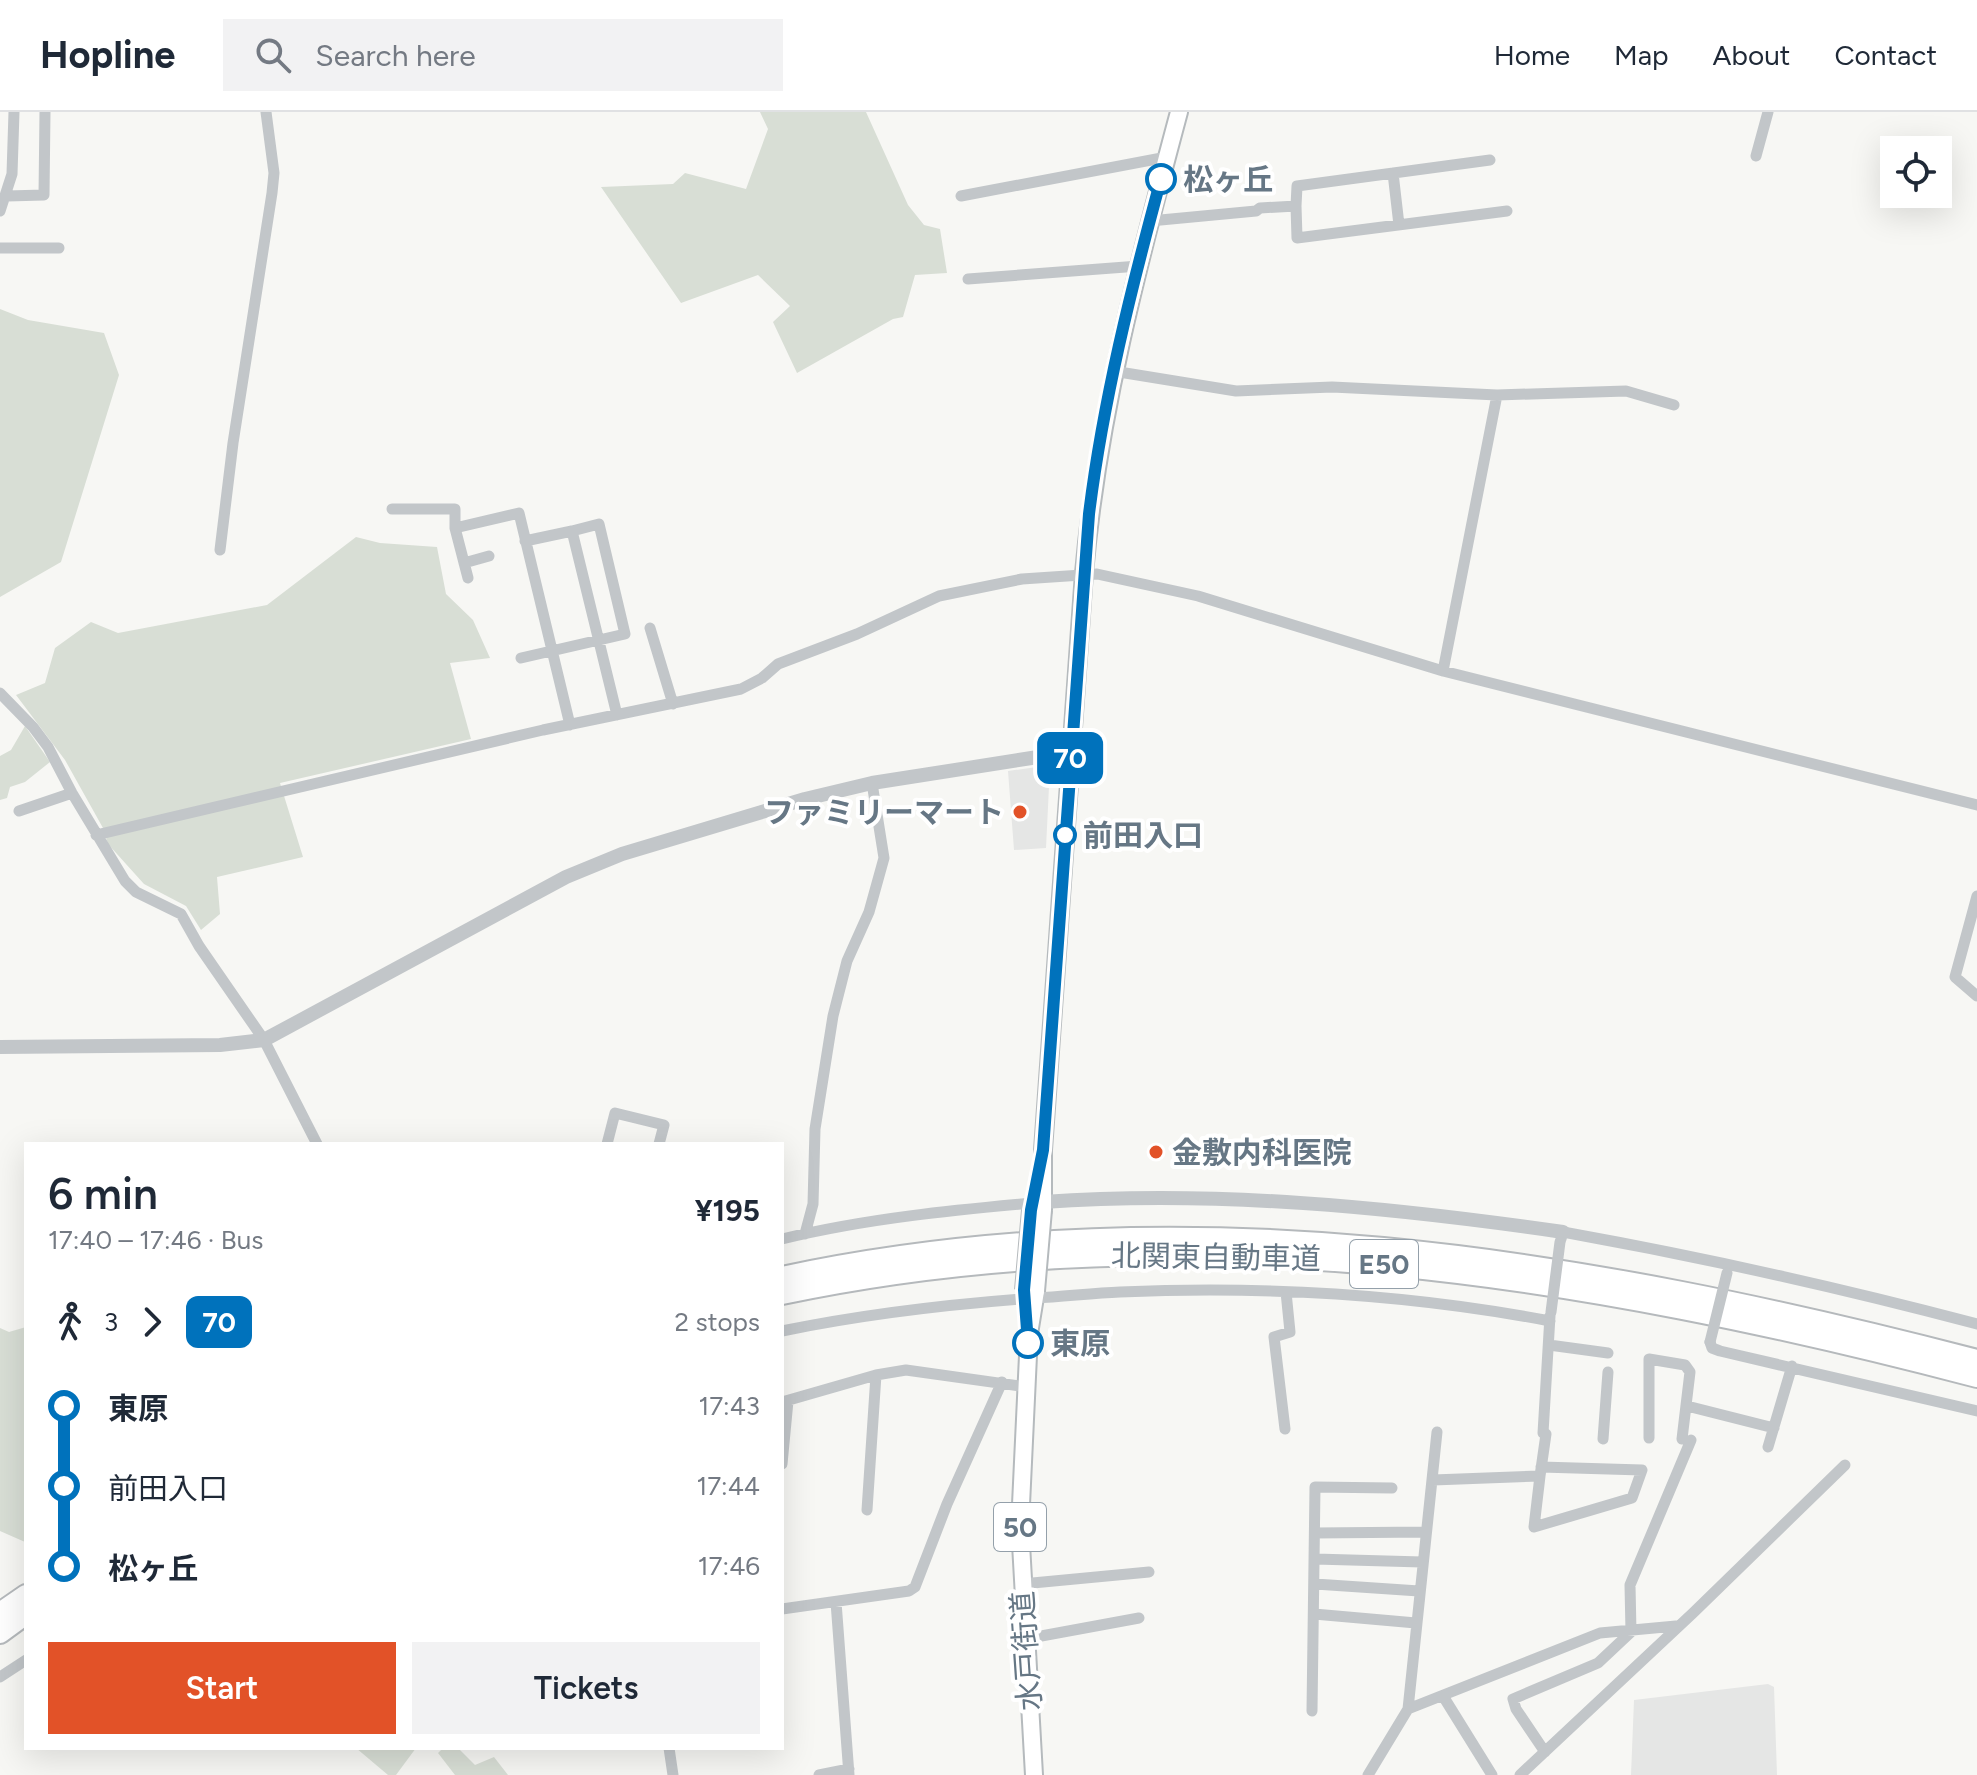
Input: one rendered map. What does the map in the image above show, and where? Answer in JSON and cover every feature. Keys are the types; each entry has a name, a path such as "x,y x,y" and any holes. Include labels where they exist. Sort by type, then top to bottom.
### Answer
{"highway":[{"name":"北関東自動車道","path":"784,1277 884,1259 989,1246 1092,1239 1187,1237 1348,1243 1541,1266 1652,1285 1784,1312 1977,1360"},
{"name":"北関東自動車道","path":"784,1294 885,1276 988,1263 1095,1255 1246,1255 1344,1260 1537,1282 1649,1301 1780,1328 1977,1377"},
{"path":"0,1613 24,1596"},
{"path":"0,1633 24,1615"}],"main road":[{"name":"水戸街道","path":"1034,1775 1022,1584 1021,1477 1030,1294 1084,573 1092,486 1113,371 1179,112"}],"street":[{"path":"0,211 12,174 14,112"},
{"path":"7,196 44,195 45,112"},
{"path":"220,550 233,443 272,193 274,173 266,112"},
{"path":"1756,156 1768,112"},
{"path":"961,196 1167,157"},
{"path":"1490,160 1297,186 1297,238 1507,211"},
{"path":"1393,173 1399,225"},
{"path":"1150,221 1296,206"},
{"path":"0,248 59,248"},
{"path":"968,279 1139,266"},
{"path":"1113,371 1236,391 1332,387 1497,395 1626,391 1674,405"},
{"path":"1443,671 1497,395"},
{"path":"392,509 455,509 455,528 468,578"},
{"path":"455,528 519,513 570,725"},
{"path":"521,658 625,634 599,524 525,541"},
{"path":"572,531 617,715"},
{"path":"464,563 489,556"},
{"path":"96,835 570,725 741,689 762,678 778,664 857,634 939,596 1022,579 1084,573 1198,596 1443,671 1977,805"},
{"path":"650,628 673,704"},
{"path":"0,693 48,747 125,881 136,892 181,914 199,946 264,1040 316,1142"},
{"path":"0,1047 220,1045 264,1040 594,863 790,804 872,783 1038,757 1070,756"},
{"path":"805,1234 813,1204 815,1129 833,1016 843,975 869,912 884,858 872,783"},
{"path":"19,811 72,793"},
{"path":"1977,896 1971,941 1955,977 1977,996"},
{"path":"608,1142 615,1113 664,1125 660,1142"},
{"path":"784,1239 892,1218 1037,1206 1168,1198 1300,1202 1428,1213 1562,1237 1728,1269 1977,1324"},
{"path":"1433,1480 1541,1471 1642,1470 1632,1498 1534,1527 1541,1471 1545,1434 1550,1316 1562,1237"},
{"path":"1728,1269 1710,1342 1712,1348 1977,1411"},
{"path":"784,1331 1030,1294 1172,1290 1286,1292 1550,1316"},
{"path":"1285,1429 1274,1337 1290,1332 1286,1292"},
{"path":"1549,1345 1608,1353"},
{"path":"1545,1752 1516,1709 1513,1699 1598,1663 1631,1632 1630,1585 1687,1440 1690,1372 1685,1365 1649,1359 1649,1438"},
{"path":"1768,1447 1792,1366"},
{"path":"784,1423 785,1402 876,1375 906,1370 1027,1387"},
{"path":"1603,1439 1608,1372"},
{"path":"867,1510 876,1375"},
{"path":"784,1609 909,1591 915,1587 953,1491 1002,1382"},
{"path":"1687,1406 1774,1428"},
{"path":"1368,1775 1408,1709 1437,1432"},
{"path":"1520,1775 1845,1465"},
{"path":"1312,1711 1315,1487 1392,1488"},
{"path":"1315,1533 1426,1532"},
{"path":"1315,1559 1422,1562"},
{"path":"1022,1584 1149,1572"},
{"path":"1315,1584 1419,1591"},
{"path":"819,1775 849,1772 836,1602"},
{"path":"1314,1614 1416,1623"},
{"path":"1025,1639 1139,1618"},
{"path":"1408,1709 1600,1633 1676,1626"},
{"path":"0,1677 24,1661"},
{"path":"1443,1696 1492,1775"},
{"path":"669,1750 673,1775"}],"shaded area":[{"path":"760,112 866,112 908,205 924,225 940,229 947,273 915,275 903,317 893,319 797,373 773,322 790,306 758,275 681,303 601,187 673,184 685,173 746,189 768,129"},
{"path":"0,309 28,320 104,333 119,375 61,562 0,597"},
{"path":"356,537 380,543 437,547 446,594 473,620 490,658 450,663 471,739 280,783 303,857 217,877 220,914 201,930 186,906 144,884 108,844 103,828 65,760 16,695 45,683 55,648 91,622 118,633 267,605"},
{"path":"25,726 50,762 25,782 10,787 7,798 0,800 0,756 11,750"},
{"path":"1050,766 1046,848 1014,850 1008,771"},
{"path":"0,1328 9,1332 24,1328 24,1542 0,1531"},
{"path":"1768,1684 1774,1687 1777,1775 1631,1775 1634,1700"},
{"path":"358,1750 415,1750 396,1775 388,1775"},
{"path":"441,1750 460,1750 475,1765 494,1757 508,1775 455,1775 438,1753"}],"bus line":[{"name":"70","path":"1028,1343 1024,1290 1031,1210 1043,1150 1089,514 1113,371 1161,179"}],"place":[{"name":"松ヶ丘","path":"1161,179"},
{"name":"ファミリーマート","path":"1020,812"},
{"name":"前田入口","path":"1065,835"},
{"name":"金敷内科医院","path":"1156,1152"},
{"name":"東原","path":"1028,1343"}]}
